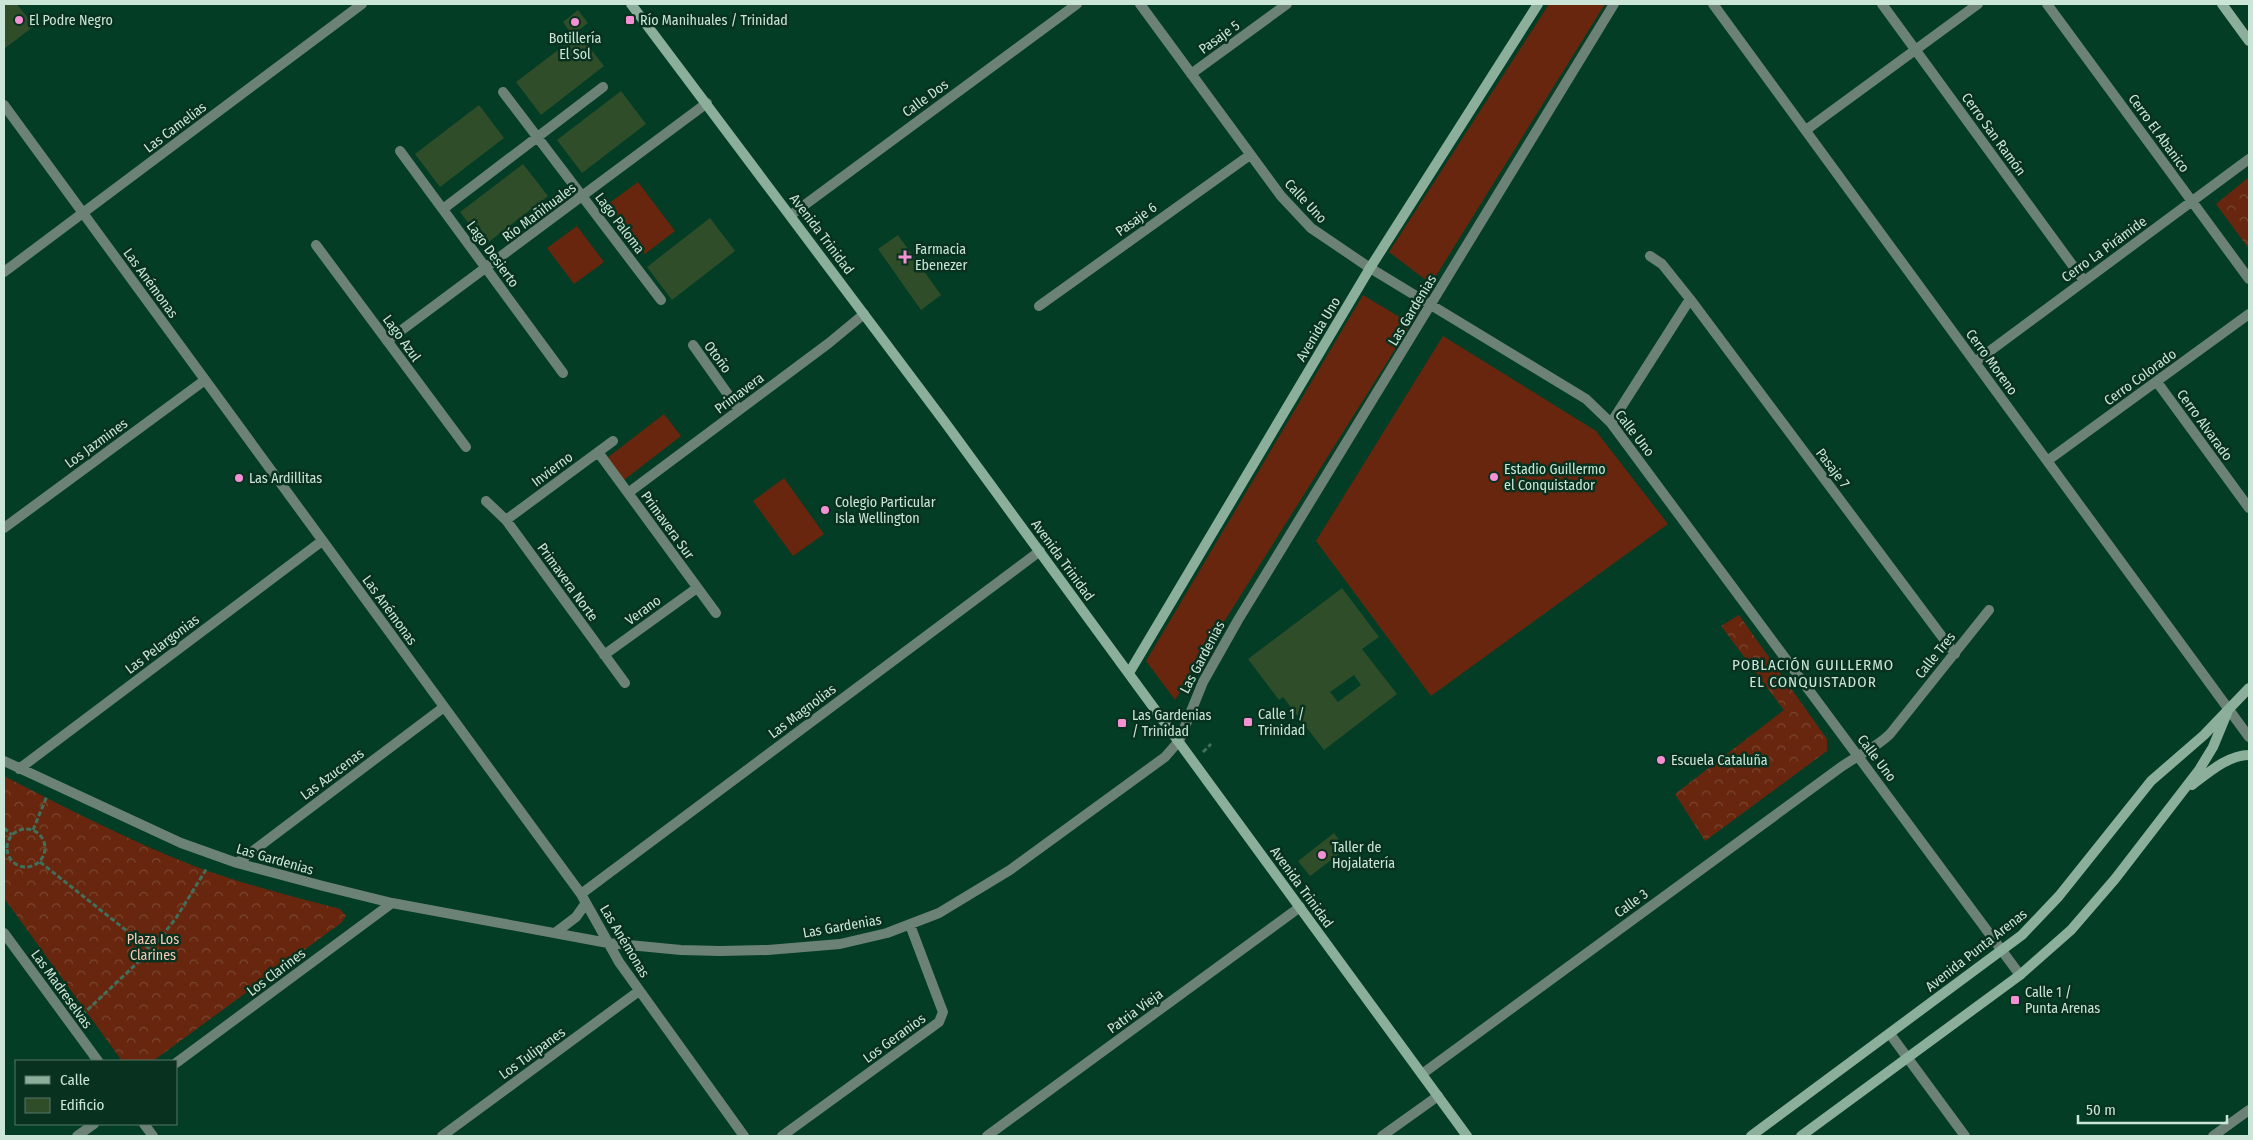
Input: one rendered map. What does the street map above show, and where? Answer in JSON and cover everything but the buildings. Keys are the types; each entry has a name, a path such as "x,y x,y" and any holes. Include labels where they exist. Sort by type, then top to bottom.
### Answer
{"main road":[{"name":"Avenida Trinidad","path":"631,4 791,215 1040,551 1467,1136"},
{"name":"Avenida Uno","path":"1129,673 1370,268 1538,4"},
{"path":"2222,4 2249,41"},
{"name":"Avenida Punta Arenas","path":"1750,1136 2022,935 2059,896 2151,781 2249,688"},
{"name":"Avenida Punta Arenas","path":"1801,1136 2020,975 2065,936 2094,906 2199,770 2213,746 2228,709"},
{"path":"2183,791 2227,761 2249,755"}],"street":[{"name":"Las Camelias","path":"4,272 362,4"},
{"name":"Calle Dos","path":"791,215 1077,4"},
{"name":"Calle Uno","path":"1140,4 1250,155 1299,218 1323,238 1370,268 1586,399 1611,423 2020,975"},
{"name":"Pasaje 5","path":"1191,74 1287,4"},
{"name":"Las Gardenias","path":"4,761 181,843 237,863 392,903 608,943 681,950 768,950 840,944 887,933 910,925 968,897 1004,875 1165,757 1179,741 1203,682 1224,644 1614,4"},
{"name":"Cerro Moreno","path":"1713,4 2249,737"},
{"name":"Cerro San Ramón","path":"1882,4 2084,281"},
{"path":"1806,130 1978,4"},
{"name":"Cerro El Abanico","path":"2048,4 2249,279"},
{"path":"443,209 603,87"},
{"name":"Lago Paloma","path":"503,92 661,300"},
{"name":"Río Mañihuales","path":"388,341 707,103"},
{"name":"Las Anémonas","path":"4,105 583,898 608,943 639,991 744,1136"},
{"name":"Lago Desierto","path":"400,151 563,373"},
{"name":"Pasaje 6","path":"1039,306 1250,155"},
{"name":"Cerro La Pirámide","path":"1975,362 2249,158"},
{"name":"Lago Azul","path":"316,245 466,447"},
{"name":"Pasaje 7","path":"1650,256 1662,264 1690,299 1955,654"},
{"path":"1611,423 1690,299"},
{"name":"Primavera","path":"628,493 829,343 864,314"},
{"name":"Cerro Colorado","path":"2048,461 2249,314"},
{"name":"Otoño","path":"693,345 739,410"},
{"name":"Los Jazmines","path":"4,528 205,380"},
{"name":"Cerro Alvarado","path":"2157,382 2249,508"},
{"name":"Invierno","path":"506,520 613,440"},
{"name":"Primavera Sur","path":"598,452 716,613"},
{"name":"Primavera Norte","path":"486,501 506,520 625,683"},
{"name":"Las Pelargonias","path":"19,769 322,541"},
{"name":"Las Magnolias","path":"583,898 1040,551"},
{"name":"Verano","path":"604,656 697,588"},
{"name":"Calle Tres","path":"1858,755 1874,748 1890,734 1989,610"},
{"name":"Las Azucenas","path":"237,863 444,707"},
{"name":"Calle 3","path":"1422,1074 1858,755"},
{"path":"555,933 576,918 583,898"},
{"name":"Los Clarines","path":"178,1062 392,903"},
{"name":"Patria Vieja","path":"987,1136 1300,907"},
{"name":"Los Geranios","path":"782,1136 939,1022 942,1012 941,1007 910,925"},
{"name":"Las Madreselvas","path":"4,933 97,1060"},
{"name":"Los Tulipanes","path":"442,1136 639,991"},
{"path":"1890,1034 1965,1136"},
{"path":"1382,1136 1438,1096"},
{"path":"2213,1136 2249,1110"},
{"path":"77,1136 93,1125"},
{"path":"145,1125 153,1136"}],"path":[{"path":"33,830 52,784"},
{"path":"4,828 12,835"},
{"path":"18,830 33,830 39,834 45,848 40,862 26,868 19,867 12,862 6,849 7,841 18,830"},
{"path":"82,1015 151,950 176,918 215,856"},
{"path":"40,862 151,950"}],"green space":[{"path":"1549,4 1605,4 1431,284 1389,252"},
{"path":"2249,177 2249,249 2216,204"},
{"path":"638,182 675,231 645,254 608,204"},
{"path":"577,226 604,262 574,284 547,248"},
{"path":"1363,295 1411,324 1175,700 1146,661"},
{"name":"Estadio Guillermo el Conquistador","path":"1443,336 1596,431 1668,524 1431,696 1316,541"},
{"path":"664,414 681,436 624,480 607,458"},
{"path":"784,478 824,534 793,556 753,501"},
{"path":"1739,615 1827,739 1827,751 1705,841 1675,794 1784,710 1721,626"},
{"name":"Plaza Los Clarines","path":"4,776 169,856 230,878 340,909 346,916 341,923 154,1060 121,1060 4,898"}],"place":[{"name":"El Podre Negro","path":"19,20"},
{"name":"Río Manihuales / Trinidad","path":"630,20"},
{"name":"Botillería El Sol","path":"575,22"},
{"name":"Farmacia Ebenezer","path":"905,257"},
{"name":"Estadio Guillermo el Conquistador","path":"1494,477"},
{"name":"Las Ardillitas","path":"239,478"},
{"name":"Colegio Particular Isla Wellington","path":"825,510"},
{"name":"Calle 1 / Trinidad","path":"1248,722"},
{"name":"Las Gardenias / Trinidad","path":"1122,723"},
{"name":"Escuela Cataluña","path":"1661,760"},
{"name":"Taller de Hojalatería","path":"1322,855"},
{"name":"Calle 1 / Punta Arenas","path":"2015,1000"}],"district":[{"name":"POBLACIÓN GUILLERMO EL CONQUISTADOR","path":"1813,674"}]}
